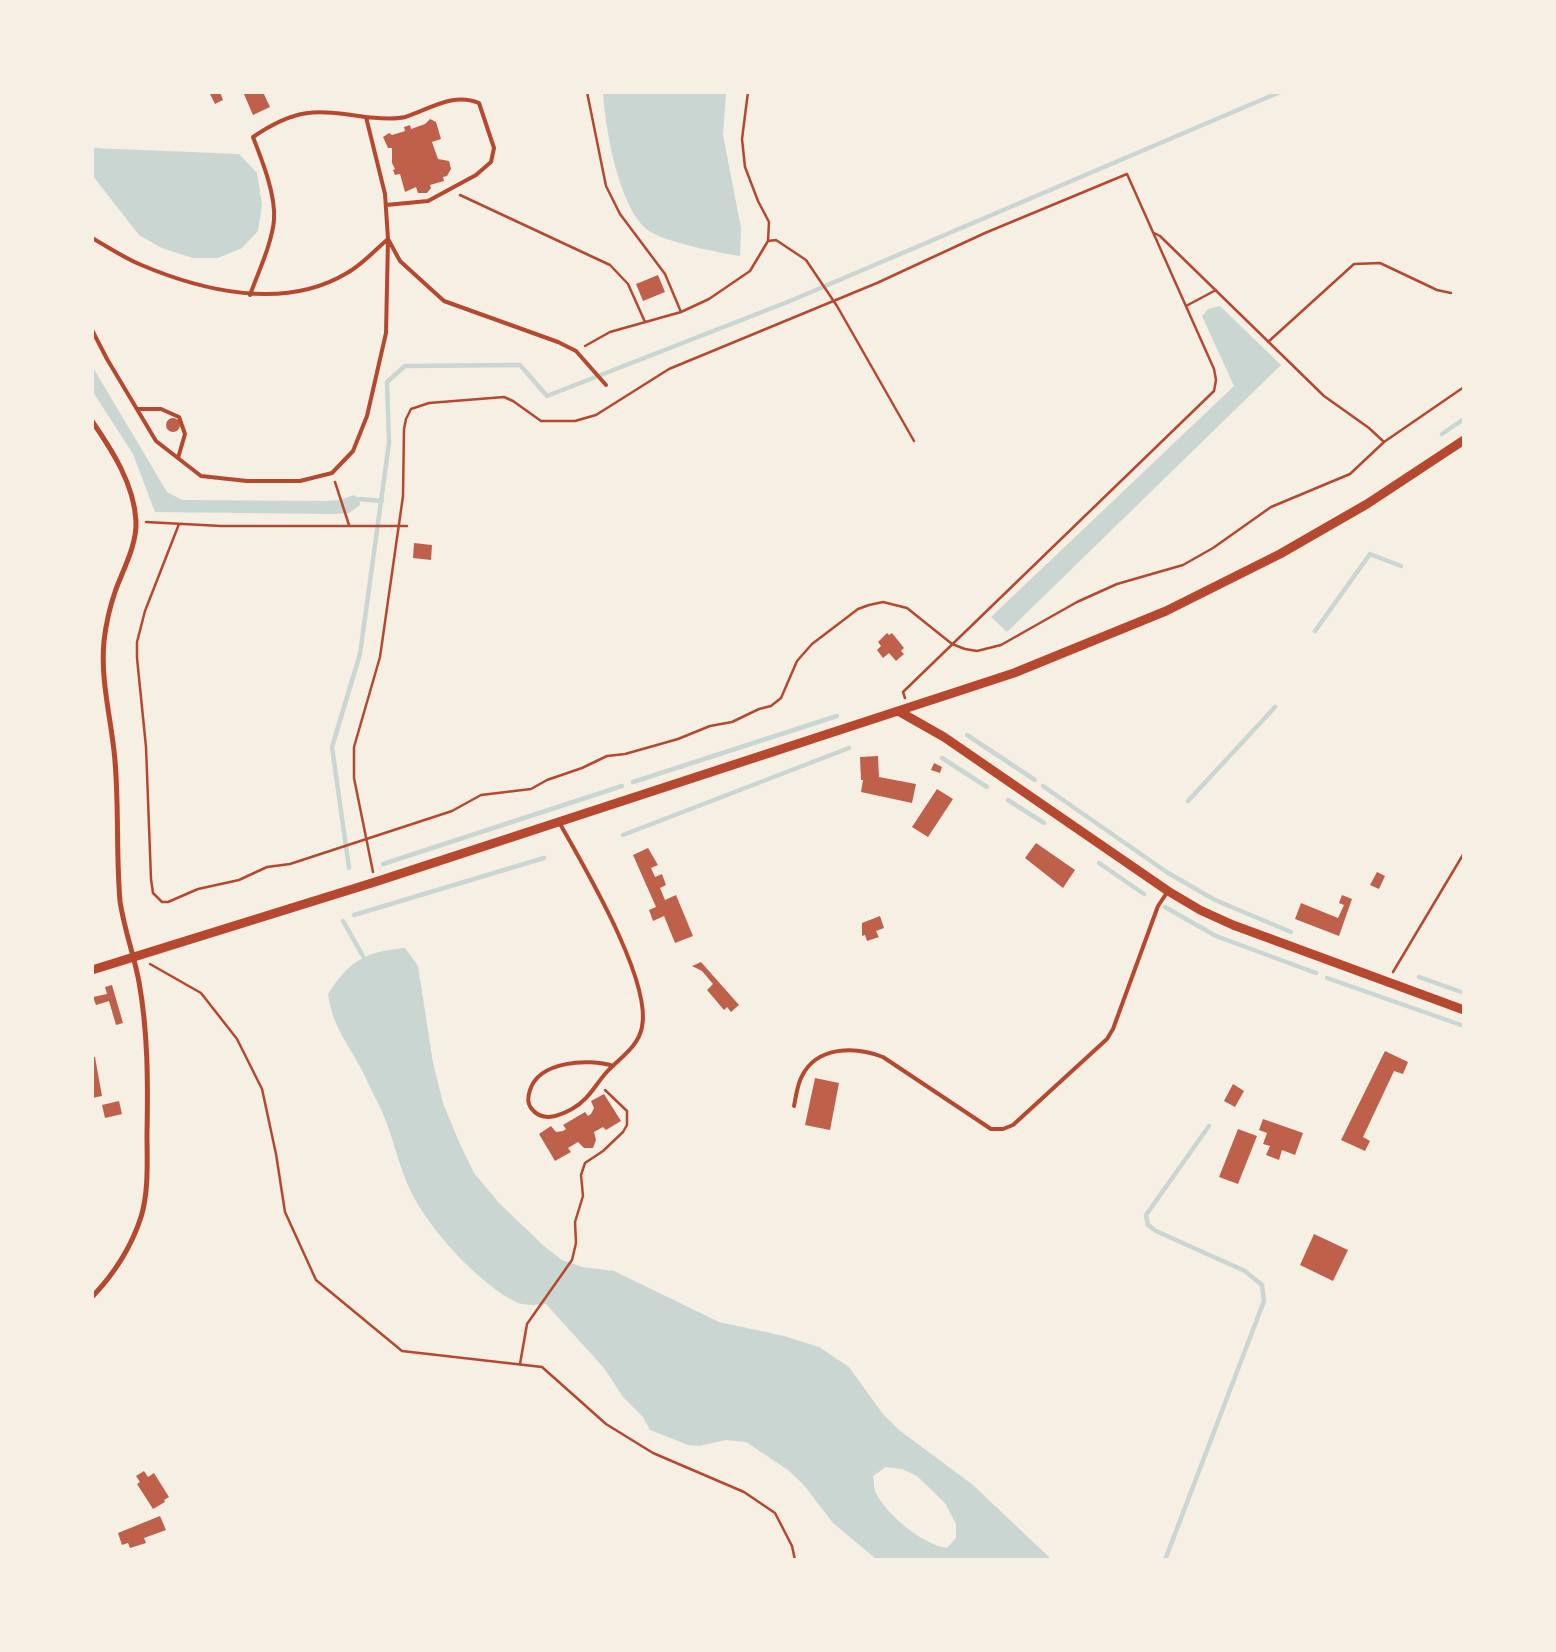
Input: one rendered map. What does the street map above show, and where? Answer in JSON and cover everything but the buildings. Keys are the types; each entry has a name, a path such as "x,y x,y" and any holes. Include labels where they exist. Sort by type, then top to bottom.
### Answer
{"street":[{"path":"92,421 110,446 122,472 129,488 136,521 133,544 108,617 104,642 105,674 115,760 120,901 123,924 133,956 146,1029 148,1137 142,1214 124,1257 113,1275 92,1297"},
{"path":"92,970 375,882 900,712 1014,673 1166,611 1303,540 1367,504 1464,440"},
{"path":"900,712 944,737 1168,891 1200,910 1233,925 1464,1010"}],"lane":[{"path":"250,295 262,264 274,220 268,175 254,137 274,123 298,113 330,112 366,117 403,118 440,104 466,98 479,103 494,148 491,162 476,175 428,201 386,205"},
{"path":"92,330 156,441 201,476 247,481 300,481 332,473 353,451 369,408 386,333 388,239 386,205 373,139 366,117"},
{"path":"92,238 138,264 193,283 250,295 302,292 348,273 388,239"},
{"path":"388,239 400,261 444,301 558,342 576,351 606,385"},
{"path":"137,408 161,409 179,417 185,434 178,458"},
{"path":"559,822 620,937 642,1004 642,1027 634,1044 623,1058 613,1066 590,1096 561,1114 548,1118 537,1114 530,1107 528,1096 531,1086 547,1071 582,1061 602,1062 613,1066"},
{"path":"794,1106 801,1078 817,1057 834,1051 853,1050 871,1052 883,1057 991,1129 1003,1129 1013,1124 1108,1039 1158,906 1168,891"}],"path":[{"path":"586,92 606,186 620,214 665,274 681,312"},
{"path":"576,351 610,332 681,312 709,299 750,271 768,241 769,222 758,202 745,167 742,139 748,92"},
{"path":"375,882 354,778 354,747 380,657 403,496 405,424 411,410 419,405 504,397 513,401 541,421 575,421 596,415 668,369 833,301 985,233 1127,174 1214,368 1216,380 1214,391 903,692 909,708"},
{"path":"448,190 610,265 628,284 645,322"},
{"path":"1153,232 1160,236 1324,396 1369,428 1384,442"},
{"path":"768,241 776,240 788,246 806,260 820,278 827,295 833,301 914,441"},
{"path":"1268,342 1354,264 1380,264 1437,290 1451,293"},
{"path":"1186,306 1216,290"},
{"path":"179,524 145,611 137,642 136,658 146,747 153,893 162,902 168,902 198,889 239,880 268,867 290,864 452,811 481,795 531,789 547,780 582,768 607,756 625,754 678,739 710,726 732,722 771,706 781,698 797,661 812,644 858,609 869,605 883,602 907,608 952,644 977,651 1001,645 1077,602 1117,584 1183,565 1213,548 1271,506 1350,474 1384,442 1464,387"},
{"path":"332,473 349,525"},
{"path":"136,521 221,526 407,526"},
{"path":"1388,982 1464,853"},
{"path":"133,956 178,978 201,993 237,1039 262,1089 276,1154 285,1212 316,1280 402,1351 542,1367 606,1424 653,1453 744,1492 775,1513 792,1546 795,1560"},
{"path":"520,1364 527,1324 572,1260 576,1243 575,1222 583,1196 581,1175 585,1162 614,1142 627,1125 628,1118 620,1104 599,1083"}],"shaded area":[{"path":"603,93 726,93 723,135 741,228 740,256 707,250 667,239 649,231 638,220 629,205 616,167 607,126"},
{"path":"93,148 239,154 257,173 262,205 258,231 242,248 218,258 193,258 162,248 139,235 93,176"},
{"path":"1220,306 1281,365 1007,632 991,617 1234,386 1202,316 1208,309"},
{"path":"92,366 167,492 182,500 326,501 340,500 354,495 359,499 360,505 349,513 333,514 155,512 133,454 93,392"},
{"path":"405,948 418,966 433,1063 443,1103 474,1173 499,1203 544,1246 562,1260 582,1267 614,1271 719,1322 784,1336 819,1347 849,1367 882,1413 899,1430 973,1485 1051,1559 876,1559 833,1523 803,1484 788,1470 746,1442 726,1440 699,1446 688,1445 650,1430 643,1417 623,1397 604,1368 546,1304 527,1305 516,1302 488,1284 474,1272 436,1231 417,1203 403,1173 384,1116 334,1019 328,994 336,982 351,966 360,960 369,955","holes":["886,1467 902,1469 917,1476 945,1503 956,1524 956,1538 947,1548 937,1546 916,1535 896,1518 880,1500 875,1491 873,1476"]}],"waterway":[{"path":"349,868 332,747 360,654 389,443 387,382 405,366 520,365 547,396 790,301 1280,92"},
{"path":"1442,434 1464,419"},
{"path":"359,499 382,501"},
{"path":"1315,631 1370,554 1401,566"},
{"path":"1188,801 1275,707"},
{"path":"633,782 837,716"},
{"path":"967,735 1035,780"},
{"path":"623,835 849,748"},
{"path":"942,758 987,787"},
{"path":"383,864 622,786"},
{"path":"1043,786 1168,873 1215,900 1291,932"},
{"path":"1008,800 1044,823"},
{"path":"354,915 544,858"},
{"path":"1099,863 1144,894"},
{"path":"1165,907 1216,936 1316,973"},
{"path":"343,921 363,956"},
{"path":"1419,977 1464,993"},
{"path":"1327,978 1464,1026"},
{"path":"1165,1560 1264,1301 1262,1285 1245,1271 1156,1231 1148,1225 1146,1215 1209,1126"}]}
